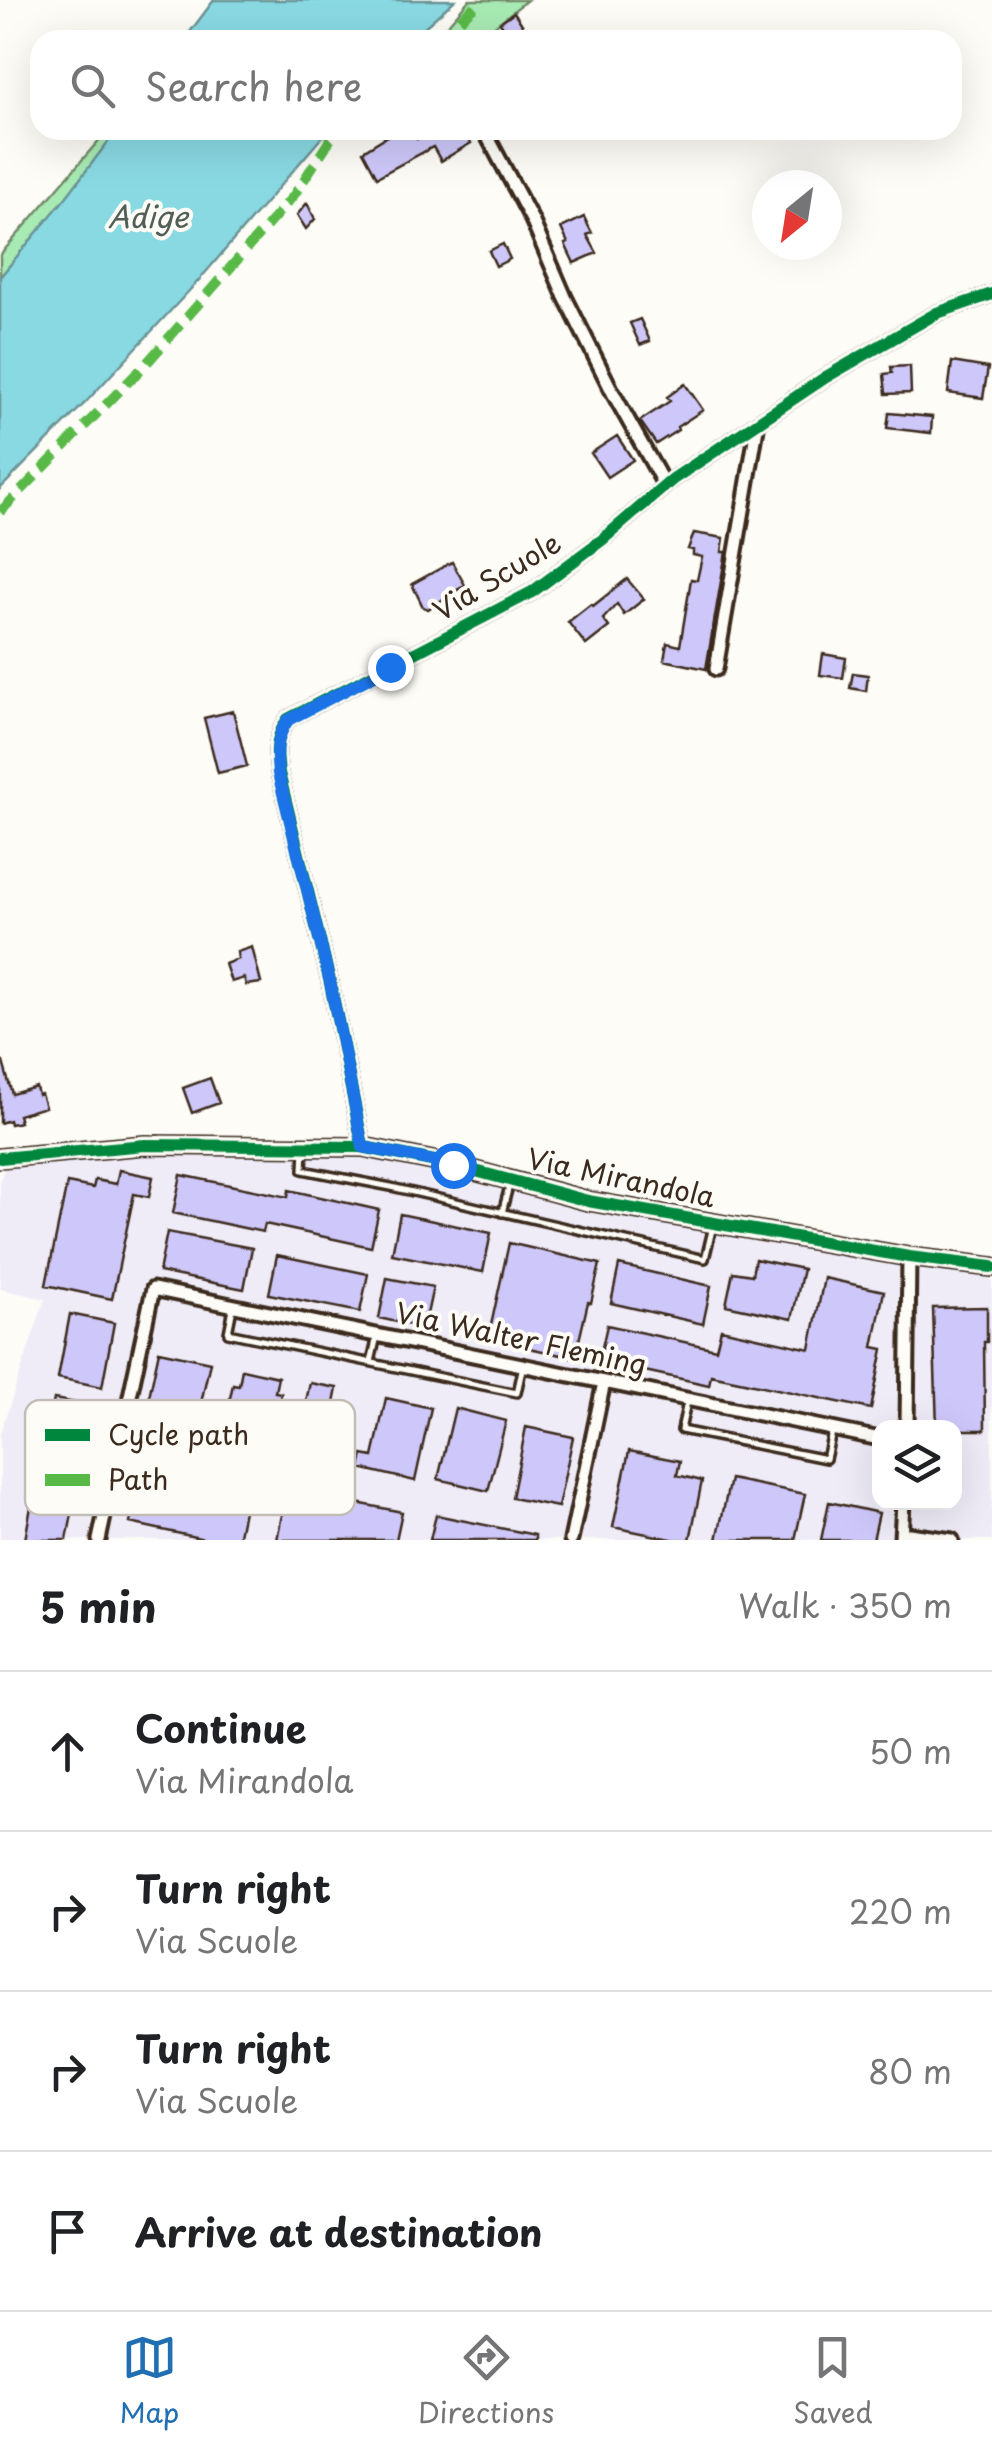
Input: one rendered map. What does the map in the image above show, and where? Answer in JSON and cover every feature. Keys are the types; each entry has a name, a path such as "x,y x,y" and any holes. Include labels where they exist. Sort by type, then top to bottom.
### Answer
{"street":[{"path":"489,140 532,220 613,393 665,486"},
{"name":"Via Scuole","path":"363,1147 330,982 278,773 276,752 280,732 288,720 532,592 665,486 826,377 937,313 992,294"},
{"path":"716,668 758,422"},
{"name":"Via Mirandola","path":"0,1158 145,1145 363,1147 453,1165 588,1201 908,1257 992,1267"},
{"path":"907,1420 908,1257"},
{"name":"Via Walter Fleming","path":"130,1400 153,1289 872,1438"},
{"path":"572,1540 604,1382"},
{"path":"903,1510 901,1536 952,1540"},
{"name":"Via Walter Fleming","path":"100,1540 105,1515"}],"lane":[{"path":"304,1146 303,1170 706,1259 714,1223"},
{"path":"502,1213 510,1180"},
{"path":"234,1305 228,1333 517,1393 523,1365"},
{"path":"371,1362 377,1335"},
{"path":"688,1400 681,1430 826,1459 832,1430"}],"shaded area":[{"path":"233,1146 397,1156 793,1247 992,1271 992,1540 0,1540 0,1434 45,1299 0,1289 0,1182 4,1169"}],"green space":[{"path":"469,0 527,0 490,30 443,30"},
{"path":"99,140 120,140 0,284 0,255"}],"water":[{"path":"214,0 455,0 421,30 192,30"},
{"name":"Adige","path":"109,140 319,140 200,279 0,489 0,277"}],"building":[{"path":"514,12 525,29 505,30 500,22"},
{"path":"381,140 471,143 441,161 433,147 377,177 363,151"},
{"path":"307,203 315,219 306,229 297,215"},
{"path":"584,217 592,233 587,235 597,253 574,263 561,228"},
{"path":"503,244 510,259 496,266 489,251"},
{"path":"640,319 650,341 640,345 630,323"},
{"path":"952,362 988,368 983,398 948,393"},
{"path":"910,366 911,393 886,394 884,374 892,373 891,367"},
{"path":"685,384 703,410 656,444 640,421 670,401 667,397"},
{"path":"889,413 932,417 931,433 887,428"},
{"path":"617,436 633,460 607,477 591,453"},
{"path":"694,533 724,538 722,552 726,552 706,669 664,660 667,643 680,646 691,579 697,580 702,557 688,549"},
{"path":"452,562 465,585 428,609 423,607 412,584"},
{"path":"627,579 644,599 624,615 617,604 603,619 609,627 586,645 568,622"},
{"path":"823,654 846,658 843,678 820,675"},
{"path":"853,673 868,675 866,691 850,688"},
{"path":"233,711 247,766 218,773 204,718"},
{"path":"252,947 261,983 246,985 244,978 231,982 225,964 238,959 237,952"},
{"path":"3,1062 12,1094 36,1087 45,1107 18,1115 20,1122 10,1124 9,1120 0,1123"},
{"path":"210,1078 219,1103 192,1113 183,1088"},
{"path":"119,1170 153,1177 149,1197 134,1194 112,1299 46,1285 67,1183 93,1188 95,1180 116,1184"},
{"path":"181,1175 288,1197 289,1190 379,1210 371,1247 265,1224 263,1232 173,1213"},
{"path":"400,1214 491,1233 483,1272 392,1254"},
{"path":"167,1232 252,1248 244,1289 159,1272"},
{"path":"509,1243 600,1264 575,1358 488,1339"},
{"path":"277,1255 368,1274 360,1312 269,1294"},
{"path":"755,1259 803,1269 792,1319 726,1305 733,1272 752,1275"},
{"path":"619,1265 711,1286 703,1324 611,1303"},
{"path":"387,1278 433,1287 424,1328 379,1318"},
{"path":"824,1278 884,1291 873,1347 883,1349 871,1409 711,1375 709,1385 599,1361 607,1325 716,1349 721,1329 810,1349"},
{"path":"987,1307 985,1430 962,1430 962,1420 937,1420 933,1308"},
{"path":"70,1314 114,1323 102,1387 58,1378"},
{"path":"159,1351 210,1362 202,1400 148,1400"},
{"path":"242,1369 278,1377 275,1392 281,1393 280,1400 230,1400 233,1384 239,1385"},
{"path":"310,1383 337,1388 335,1400 306,1400"},
{"path":"386,1398 431,1408 415,1481 360,1468 363,1455 373,1457"},
{"path":"455,1408 506,1421 488,1491 438,1479"},
{"path":"526,1427 573,1437 558,1507 512,1498"},
{"path":"629,1451 680,1461 677,1475 702,1481 690,1540 613,1527"},
{"path":"730,1479 805,1494 795,1540 717,1540"},
{"path":"829,1502 879,1513 873,1540 821,1540"},
{"path":"355,1503 402,1512 396,1540 277,1540 282,1515 355,1515"},
{"path":"29,1515 72,1515 67,1540 25,1540"},
{"path":"132,1515 243,1515 238,1540 209,1540 130,1523"},
{"path":"436,1515 535,1535 535,1540 430,1540"}],"marked path":[{"path":"449,30 481,0"},
{"path":"0,512 146,364 294,195 330,140"}],"cycle path":[{"path":"363,1147 330,982 279,773 278,745 288,719 532,592 602,540 673,479 826,377 937,313 992,294"},
{"path":"0,1158 145,1145 363,1147 453,1165 588,1201 909,1257 992,1267"}],"route":[{"path":"390,667 288,720 280,732 276,752 278,773 330,982 363,1147 453,1165"}]}
